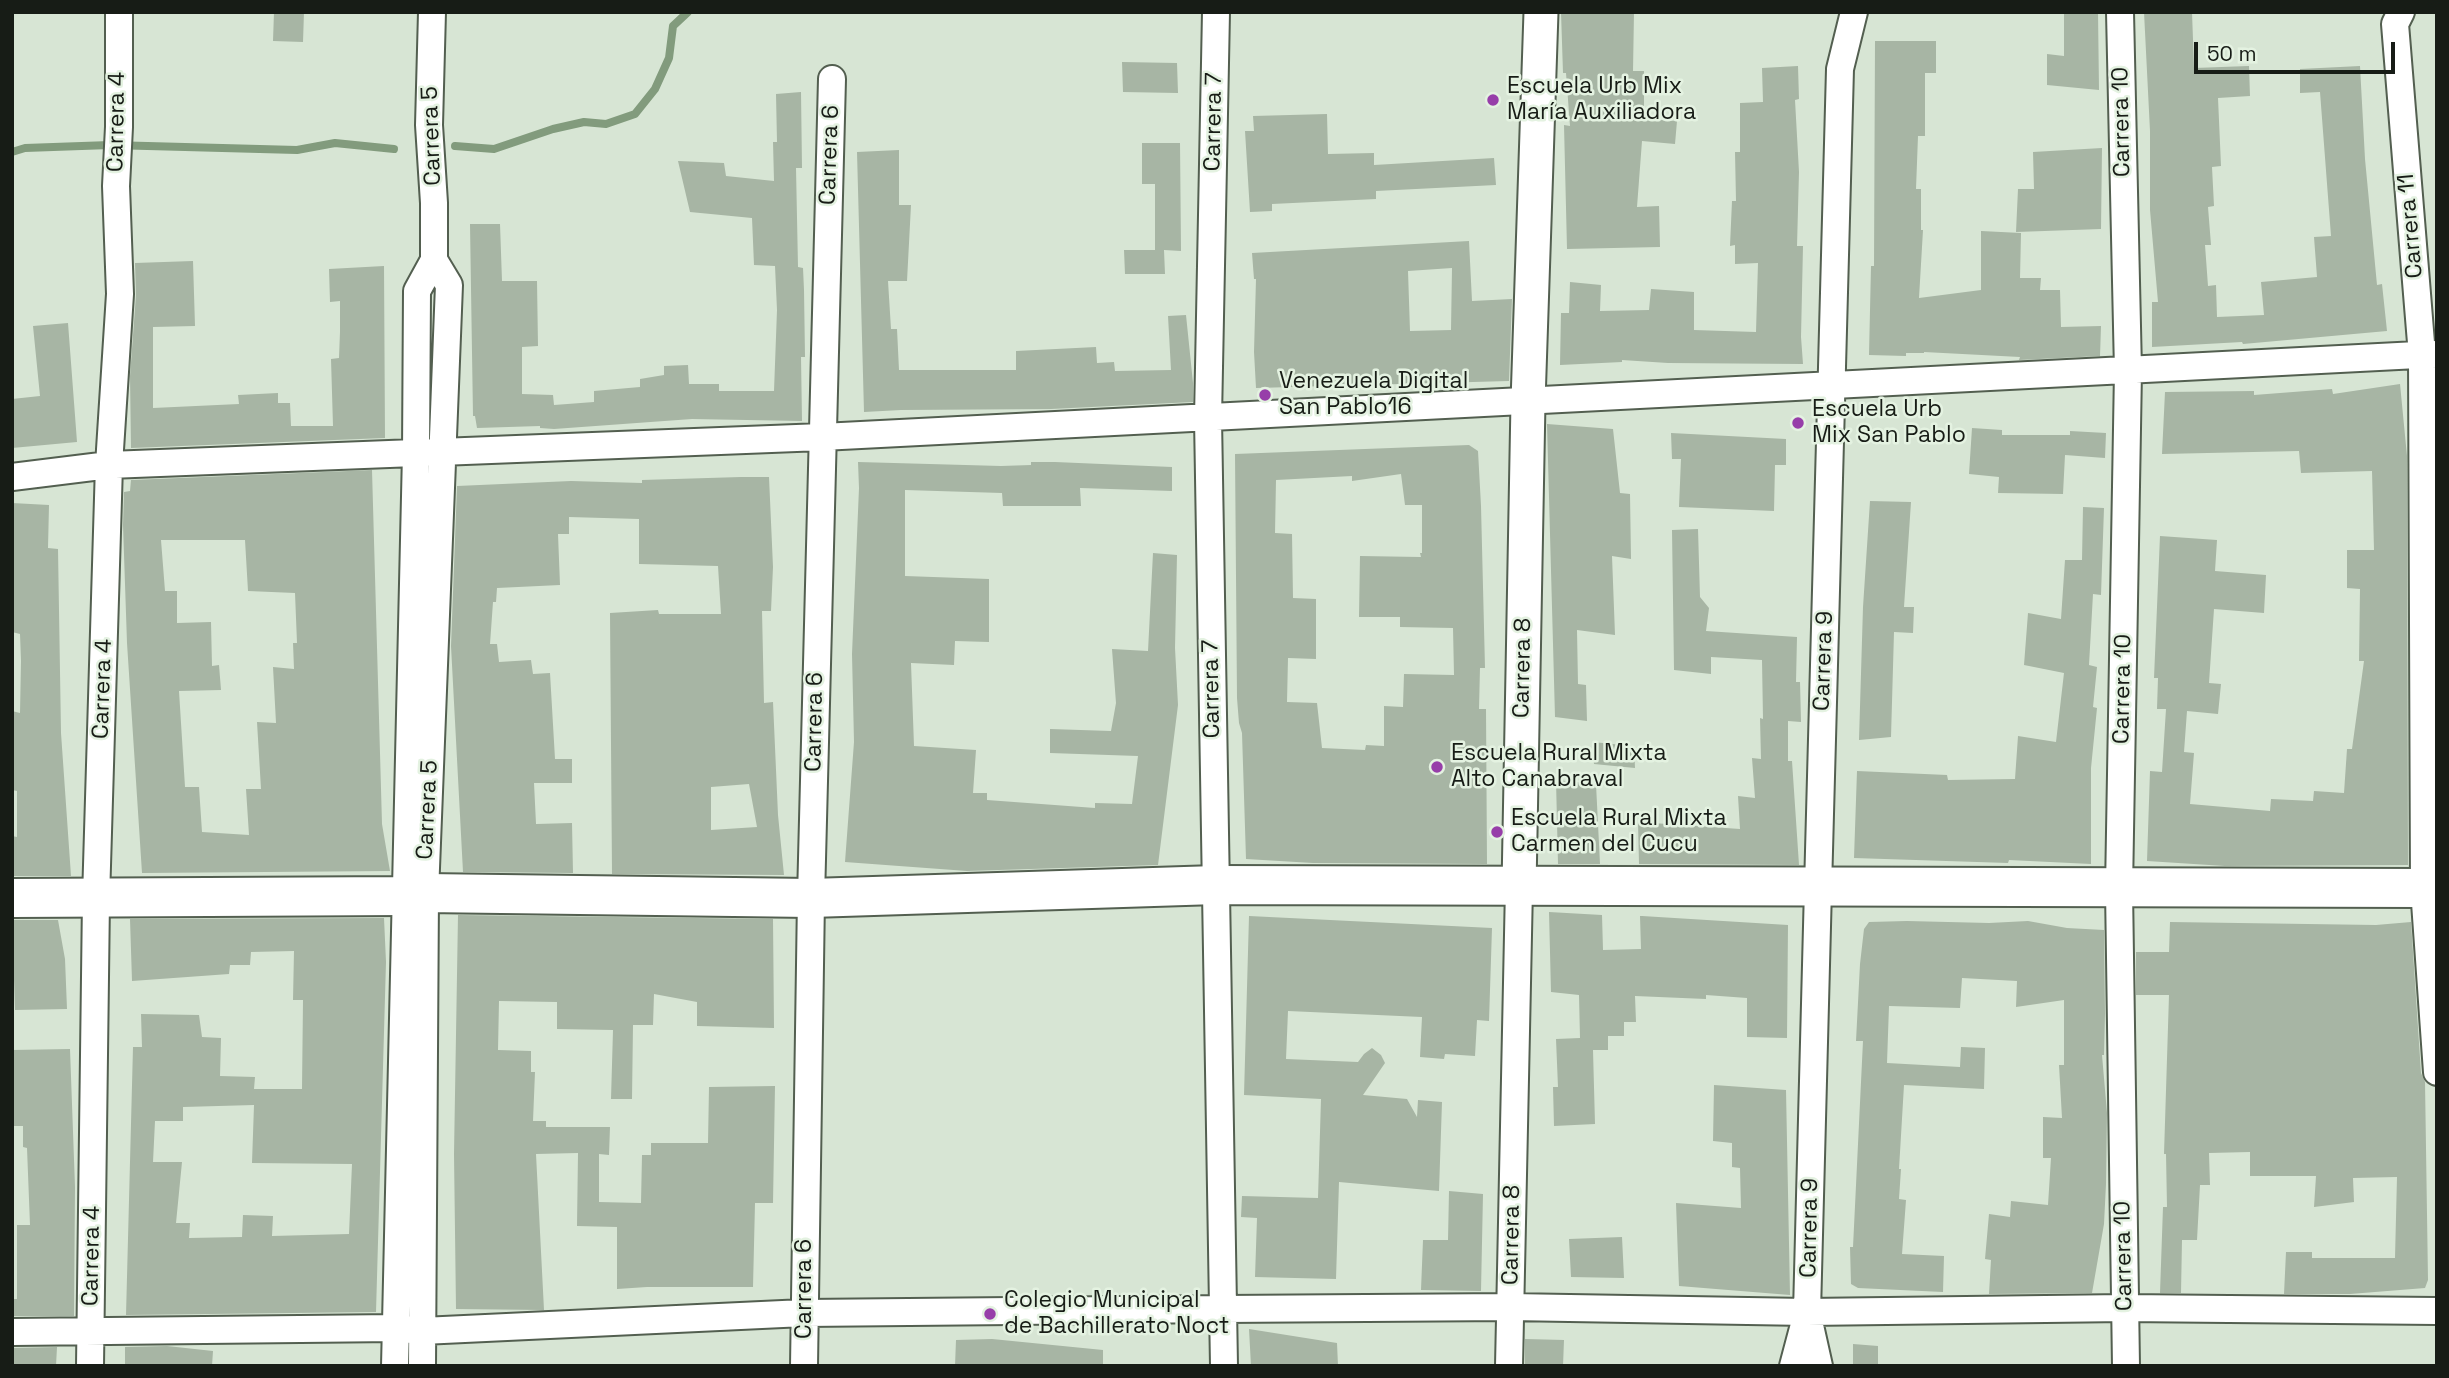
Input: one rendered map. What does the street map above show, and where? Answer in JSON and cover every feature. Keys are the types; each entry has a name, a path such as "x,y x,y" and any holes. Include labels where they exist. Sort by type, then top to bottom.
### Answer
{"main road":[{"path":"12,898 415,895 811,898 1216,886 2119,889 2434,884"}],"street":[{"name":"Carrera 4","path":"90,1366 96,899 109,465 120,294 116,186 119,12"},
{"name":"Carrera 5","path":"422,1366 415,895 417,291 434,260 434,203 429,125 432,12"},
{"name":"Carrera 7","path":"1216,12 1208,418 1224,1366"},
{"name":"Carrera 8","path":"1509,1366 1528,402 1541,12"},
{"name":"Carrera 9","path":"1793,1366 1807,1312 1840,68 1854,12"},
{"name":"Carrera 10","path":"2120,12 2128,371 2119,889 2126,1366"},
{"name":"Carrera 11","path":"2401,12 2395,24 2429,355 2437,1072"},
{"name":"Carrera 6","path":"804,1366 811,898 832,79"},
{"name":"Carrera 5","path":"395,1366 415,895 444,451 449,285 434,260"},
{"path":"12,477 109,465 822,437 2429,355"},
{"path":"12,1332 396,1328 422,1331 804,1313 1223,1309 1510,1307 1807,1312 2125,1308 2437,1311"},
{"name":"Carrera 9","path":"1807,1312 1819,1366"}],"building":[{"path":"274,12 304,12 303,42 273,41"},
{"path":"1561,12 1634,12 1633,71 1644,71 1644,119 1677,121 1675,144 1642,141 1637,207 1659,206 1660,247 1567,249 1564,125 1570,126 1566,73 1563,73"},
{"path":"2064,12 2098,12 2099,90 2047,85 2047,54 2064,56"},
{"path":"2144,12 2192,12 2194,68 2249,66 2250,96 2218,98 2221,166 2212,167 2214,206 2208,207 2211,245 2205,245 2208,286 2216,285 2217,317 2264,315 2261,282 2317,277 2314,237 2331,236 2320,92 2300,93 2300,69 2360,66 2365,159 2377,285 2382,284 2387,331 2243,344 2152,347 2152,302 2158,302 2150,210 2150,131"},
{"path":"1875,41 1936,41 1936,73 1925,73 1925,136 1918,136 1916,189 1921,189 1923,230 1919,298 1981,290 1981,231 2021,233 2020,278 2041,278 2040,290 2060,290 2061,327 2101,326 2100,356 2019,360 2020,357 1924,352 1906,353 1906,356 1869,355 1871,266 1874,266"},
{"path":"1122,62 1177,63 1178,93 1123,92"},
{"path":"1798,66 1799,99 1795,100 1799,172 1797,246 1803,246 1803,364 1622,360 1560,365 1561,313 1569,313 1570,282 1601,285 1600,311 1649,310 1651,289 1694,292 1694,330 1756,332 1758,263 1735,264 1735,245 1730,246 1732,201 1736,201 1735,152 1740,152 1740,103 1763,102 1762,68"},
{"path":"801,92 802,168 796,168 798,267 803,268 804,290 802,421 692,419 554,429 540,426 477,428 473,416 470,224 500,224 502,281 537,281 538,346 522,347 522,394 553,395 554,405 594,402 594,391 640,387 640,379 664,375 664,366 688,365 689,384 719,384 719,391 774,391 777,310 775,266 754,265 752,218 690,212 678,161 724,163 726,176 774,181 773,142 777,142 776,94"},
{"path":"1327,114 1328,154 1374,153 1374,165 1494,158 1496,185 1376,191 1376,199 1272,204 1272,211 1250,212 1245,131 1254,131 1253,116"},
{"path":"1142,143 1180,143 1181,251 1164,250 1165,274 1125,274 1124,250 1155,250 1155,184 1142,184"},
{"path":"2102,148 2101,229 2016,232 2018,189 2034,189 2033,152"},
{"path":"899,150 899,205 911,205 907,281 888,281 891,329 897,329 899,370 1016,370 1016,351 1096,347 1097,363 1114,362 1115,371 1171,370 1168,316 1186,315 1193,402 1051,409 864,412 857,152"},
{"path":"1469,241 1472,301 1512,299 1509,381 1256,388 1256,279 1252,253","holes":["1452,268 1451,330 1410,331 1408,271"]},
{"path":"193,261 195,326 153,327 153,408 239,404 238,395 278,393 278,403 290,403 291,426 333,426 331,359 339,358 340,301 330,302 329,269 384,266 385,438 131,448 130,376 136,295 135,263"},
{"path":"68,323 77,442 12,448 12,399 40,396 33,326"},
{"path":"2400,384 2407,456 2408,865 2225,866 2147,861 2150,771 2162,772 2166,709 2157,709 2158,678 2154,678 2160,536 2217,540 2215,571 2266,575 2264,613 2214,609 2209,683 2221,684 2218,714 2187,711 2184,752 2194,753 2190,804 2270,811 2271,799 2313,801 2314,791 2344,793 2347,749 2352,749 2364,661 2359,661 2360,589 2347,588 2347,550 2374,550 2372,471 2301,473 2299,451 2162,454 2165,392 2254,391 2254,395 2332,389 2333,394"},
{"path":"1547,424 1613,429 1620,493 1630,494 1631,559 1612,556 1615,635 1577,630 1578,684 1586,685 1587,721 1555,717"},
{"path":"1972,428 2002,430 2002,435 2070,435 2070,431 2106,433 2105,458 2065,455 2063,494 1998,493 1999,477 1969,474"},
{"path":"1671,433 1786,439 1786,465 1775,465 1774,511 1679,507 1681,459 1672,459"},
{"path":"1469,445 1478,451 1485,668 1480,668 1479,709 1486,709 1487,864 1313,863 1246,859 1242,733 1237,698 1235,454","holes":["1401,474 1405,505 1422,505 1421,557 1360,556 1359,617 1400,617 1400,627 1453,628 1454,675 1404,674 1403,707 1384,706 1384,746 1366,745 1365,750 1322,748 1317,703 1287,702 1288,658 1316,659 1316,599 1293,598 1292,534 1275,533 1276,480 1352,476 1352,481"]},
{"path":"858,462 1001,466 1055,462 1172,467 1172,491 1080,488 1081,506 1003,506 1002,493 905,490 905,576 989,579 989,642 955,641 954,665 911,663 914,746 976,750 973,793 987,793 987,800 1095,808 1095,803 1132,804 1138,756 1050,753 1050,729 1111,731 1116,703 1112,649 1148,651 1153,553 1177,555 1175,648 1178,705 1158,865 967,871 845,862 854,742 852,654"},
{"path":"372,470 382,824 390,871 142,873 127,643 123,525 124,492 130,491 131,480","holes":["161,540 245,540 248,591 295,593 297,643 293,643 294,669 273,667 276,723 257,722 261,789 246,789 249,835 202,832 199,787 185,787 179,691 221,690 219,665 212,666 211,622 177,623 177,591 165,591"]},
{"path":"769,477 773,567 771,611 762,611 764,703 773,702 778,815 784,875 612,874 610,613 658,610 659,614 721,614 718,566 639,564 639,519 569,517 569,534 558,534 560,585 497,588 496,602 493,602 490,644 497,644 499,662 531,660 533,674 550,673 555,759 572,759 572,783 534,783 536,824 572,823 573,873 463,872 451,646 457,486 571,481 642,483 642,480","holes":["749,784 757,827 711,830 711,787"]},
{"path":"1870,501 1911,502 1904,607 1914,607 1913,633 1894,632 1891,737 1859,740 1863,607"},
{"path":"12,503 49,505 48,548 58,549 61,733 71,876 12,876 12,836 17,837 17,791 12,790 12,711 20,713 21,661 20,634 12,632"},
{"path":"2083,507 2104,508 2101,595 2093,594 2089,665 2097,667 2093,707 2097,708 2091,768 2091,864 1854,858 1857,771 1947,775 1948,780 2015,779 2018,736 2056,742 2064,673 2024,665 2028,613 2061,619 2065,560 2082,560"},
{"path":"1698,529 1700,597 1709,608 1706,631 1797,637 1796,682 1800,682 1801,722 1788,721 1788,761 1792,761 1799,865 1639,864 1638,822 1740,829 1738,796 1755,798 1752,758 1761,759 1762,660 1711,657 1711,674 1674,670 1672,530"},
{"path":"1592,742 1634,746 1635,768 1594,764"},
{"path":"1556,780 1596,784 1600,864 1558,864"},
{"path":"1549,912 1602,915 1603,950 1641,949 1640,916 1788,925 1787,1038 1747,1037 1747,998 1706,995 1706,999 1635,996 1636,1022 1624,1022 1624,1036 1608,1036 1608,1050 1593,1050 1595,1124 1554,1126 1553,1087 1558,1087 1556,1039 1580,1038 1579,995 1551,992"},
{"path":"458,915 773,919 774,1028 697,1026 697,1002 654,994 653,1025 633,1025 632,1099 611,1099 613,1030 557,1029 557,1002 499,1001 498,1050 531,1051 531,1072 535,1072 533,1121 546,1121 546,1127 610,1127 609,1155 599,1154 599,1202 641,1203 642,1155 651,1155 651,1143 708,1143 709,1087 775,1086 773,1203 755,1203 753,1287 617,1289 617,1227 577,1226 578,1153 536,1154 544,1310 456,1309 454,1154"},
{"path":"1249,916 1492,928 1489,1021 1477,1020 1475,1056 1445,1054 1444,1059 1420,1057 1422,1017 1288,1011 1286,1059 1358,1062 1372,1048 1381,1055 1385,1063 1363,1095 1407,1099 1417,1117 1418,1100 1442,1102 1439,1191 1339,1182 1336,1279 1255,1277 1257,1218 1241,1217 1242,1196 1318,1198 1321,1099 1244,1095"},
{"path":"384,918 386,962 376,1312 126,1315 133,1047 142,1047 141,1014 199,1015 202,1037 221,1038 220,1076 255,1077 254,1089 302,1089 303,1000 293,1000 294,951 251,952 250,965 230,965 229,974 132,981 130,919","holes":["254,1105 252,1163 352,1164 349,1234 272,1236 273,1216 243,1215 242,1237 189,1238 190,1223 176,1223 182,1162 153,1162 155,1121 183,1121 183,1107"]},
{"path":"12,920 58,920 65,959 67,1009 15,1010"},
{"path":"2028,921 2067,928 2104,930 2105,1014 2102,1055 2107,1113 2106,1184 2104,1224 2092,1293 1989,1294 1991,1260 1985,1259 1989,1214 2010,1217 2011,1201 2048,1205 2051,1158 2043,1158 2043,1117 2062,1118 2059,1065 2064,1065 2064,1000 2016,1007 2017,981 1962,978 1960,1008 1889,1006 1887,1063 1960,1067 1961,1047 1985,1048 1984,1089 1904,1085 1899,1169 1899,1199 1906,1200 1902,1254 1944,1256 1943,1292 1858,1288 1851,1284 1850,1247 1853,1247 1863,1041 1856,1041 1864,929 1869,922"},
{"path":"2170,922 2376,925 2411,922 2421,1073 2425,1082 2428,1280 2425,1288 2350,1294 2284,1294 2286,1252 2312,1252 2312,1258 2395,1258 2397,1177 2353,1178 2354,1202 2314,1207 2316,1176 2250,1176 2250,1152 2209,1153 2210,1185 2200,1185 2197,1240 2182,1240 2181,1293 2160,1293 2163,1207 2167,1207 2164,1154 2169,995 2136,995 2136,952 2169,952"},
{"path":"70,1049 75,1187 74,1316 12,1316 12,1299 17,1299 17,1225 30,1225 27,1148 23,1147 23,1126 12,1126 12,1050"},
{"path":"1714,1085 1786,1090 1790,1295 1679,1286 1676,1203 1741,1208 1740,1168 1732,1167 1732,1143 1713,1141"},
{"path":"1449,1191 1483,1194 1481,1291 1421,1290 1423,1240 1448,1240"},
{"path":"1622,1237 1624,1278 1571,1277 1569,1239"},
{"path":"1249,1329 1337,1343 1338,1366 1251,1366"},
{"path":"992,1339 1103,1350 1103,1366 955,1366 956,1340"},
{"path":"1525,1339 1564,1340 1563,1366 1525,1366"},
{"path":"1853,1344 1878,1346 1878,1366 1853,1366"},
{"path":"167,1346 213,1351 212,1366 125,1366 125,1347"},
{"path":"57,1347 56,1366 12,1366 12,1348"}],"waterway":[{"path":"455,146 494,149 553,129 584,122 606,124 635,114 655,89 669,58 673,26 688,12"},
{"path":"12,152 25,148 110,145 297,150 335,143 394,149"}],"place":[{"name":"Escuela Urb Mix María Auxiliadora","path":"1493,100"},
{"name":"Venezuela Digital San Pablo16","path":"1265,395"},
{"name":"Escuela Urb Mix San Pablo","path":"1798,423"},
{"name":"Escuela Rural Mixta Alto Canabraval","path":"1437,767"},
{"name":"Escuela Rural Mixta Carmen del Cucu","path":"1497,832"},
{"name":"Colegio Municipal de Bachillerato Noct","path":"990,1314"}]}
